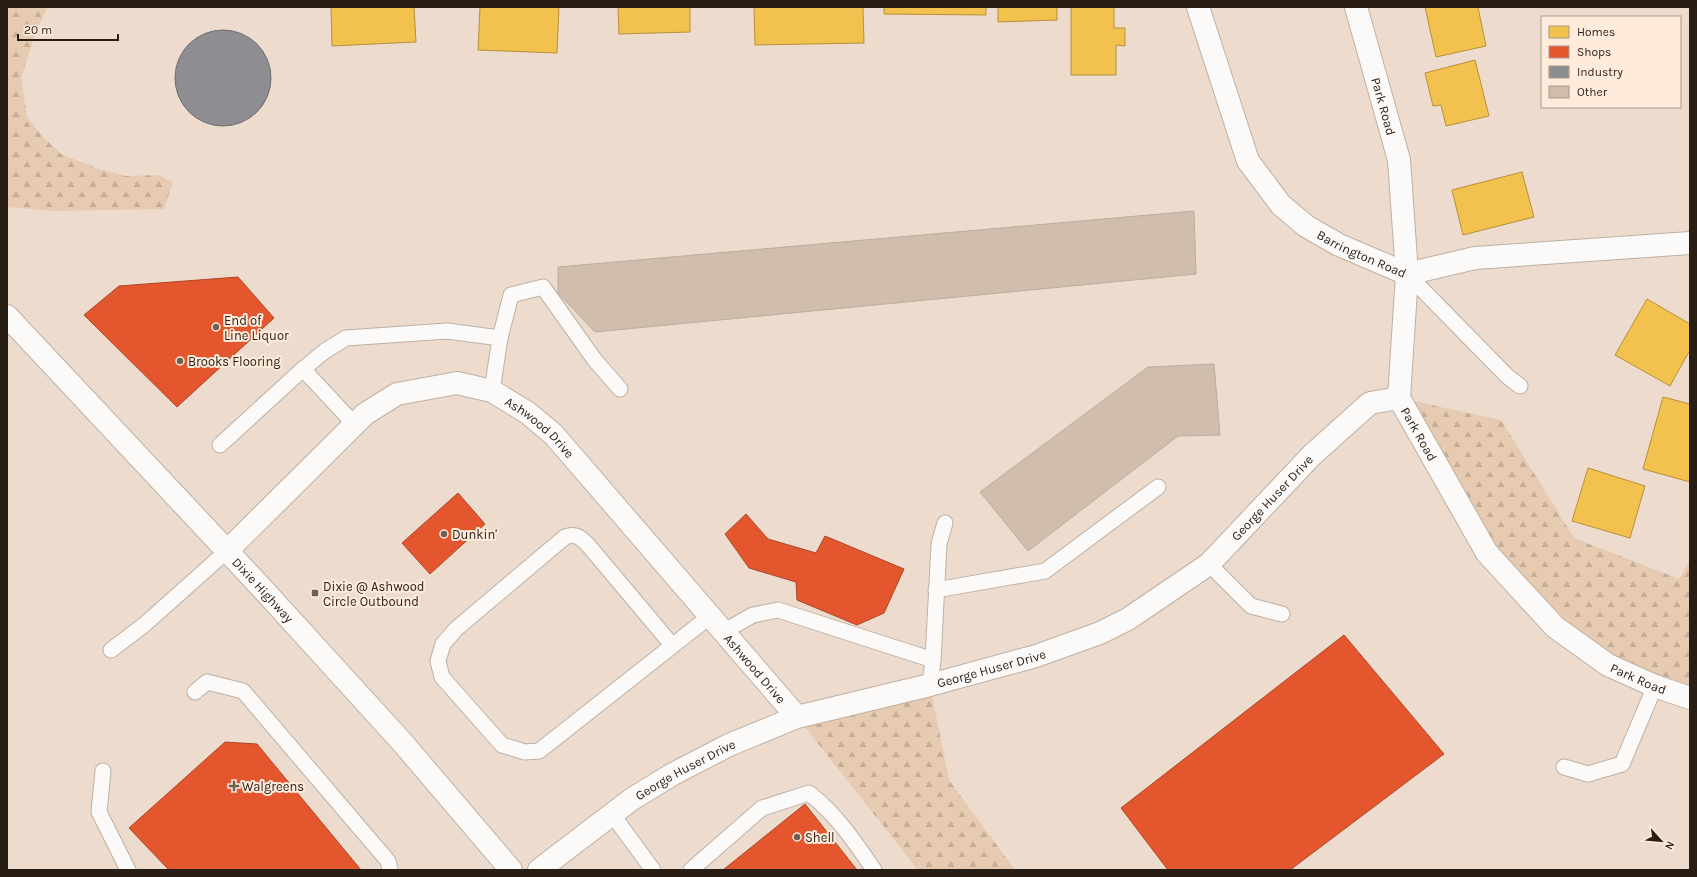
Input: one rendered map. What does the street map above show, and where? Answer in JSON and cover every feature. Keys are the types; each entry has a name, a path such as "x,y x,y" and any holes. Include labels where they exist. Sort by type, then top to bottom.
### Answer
{"street":[{"name":"Barrington Road","path":"1198,7 1248,161 1281,205 1306,226 1339,245 1407,274 1475,258 1690,243"},
{"name":"Park Road","path":"1356,7 1399,160 1407,274 1399,398 1487,553 1555,627 1608,665 1655,686 1690,698"},
{"name":"Dixie Highway","path":"7,316 228,550 402,742 511,870"},
{"name":"Ashwood Drive","path":"228,550 365,414 397,394 457,383 492,392 528,414 554,434 716,625 797,717"},
{"name":"George Huser Drive","path":"539,870 632,799 673,774 729,745 797,717 930,685 1036,656 1100,633 1128,619 1209,564 1312,455 1370,403 1399,398"}],"lane":[{"path":"1407,274 1507,376 1520,386"},
{"path":"492,392 500,338 511,295 543,287 594,359 620,389"},
{"path":"555,305 565,306 573,317"},
{"path":"220,445 324,351 346,338 447,331 500,338"},
{"path":"587,336 596,349 594,359"},
{"path":"303,369 355,425"},
{"path":"936,590 1045,572 1158,487"},
{"path":"930,685 933,660 939,544 945,523"},
{"path":"672,645 580,536 573,534 565,537 456,629 443,644 438,661 442,677 502,745 525,752 539,751 672,645 716,625 753,615 778,610 933,660"},
{"path":"111,650 144,625 228,550"},
{"path":"1209,564 1251,606 1282,614"},
{"path":"195,692 207,682 242,691 388,861 390,870"},
{"path":"1564,767 1588,774 1622,764 1655,686"},
{"path":"103,771 99,812 128,870"},
{"path":"691,870 762,808 809,792 826,806 854,840 874,870"},
{"path":"612,814 654,870"}],"green space":[{"path":"7,7 48,7 37,29 21,78 27,117 42,136 61,154 96,168 126,176 158,175 173,182 164,209 53,211 7,207"},
{"path":"1399,398 1501,420 1574,538 1679,579 1690,560 1690,698 1608,665 1487,553"},
{"path":"930,685 949,780 1015,870 918,870 797,717"}],"building: Homes":[{"path":"331,7 414,7 416,42 332,46"},
{"path":"480,7 559,7 557,53 478,50"},
{"path":"618,7 690,7 690,32 619,34"},
{"path":"754,7 863,7 864,43 755,45"},
{"path":"884,7 986,7 986,15 884,14"},
{"path":"998,7 1057,7 1057,20 998,22"},
{"path":"1071,7 1114,7 1114,28 1125,28 1125,46 1116,45 1116,75 1071,75"},
{"path":"1425,7 1478,7 1486,46 1436,57"},
{"path":"1475,60 1489,116 1446,126 1441,105 1433,106 1425,73"},
{"path":"1522,172 1534,217 1463,235 1452,190"},
{"path":"1647,299 1690,324 1690,350 1670,386 1615,355"},
{"path":"1663,397 1690,404 1690,482 1643,469"},
{"path":"1588,468 1645,486 1630,538 1572,521"}],"building: Shops":[{"path":"238,277 274,318 177,407 84,315 119,286"},
{"name":"Dunkin'","path":"458,493 485,524 430,574 402,543"},
{"path":"746,514 768,539 816,553 825,536 904,569 884,613 857,625 797,600 796,582 749,568 725,534"},
{"path":"1344,635 1444,754 1290,870 1168,870 1121,808"},
{"name":"Walgreens","path":"225,742 257,744 361,870 169,870 129,828"},
{"name":"Shell","path":"805,804 857,870 723,870"}],"building: Industry":[{"path":"223,30 241,33 257,44 268,60 271,78 268,96 257,112 241,123 223,126 205,123 189,112 178,96 175,78 178,60 189,44 205,33"}],"building: Other":[{"path":"1194,211 1196,274 595,332 558,293 558,267"},
{"path":"1214,364 1220,435 1178,436 1028,551 980,492 1148,367"}],"place":[{"name":"End of Line Liquor","path":"216,327"},
{"name":"Brooks Flooring","path":"180,361"},
{"name":"Dunkin'","path":"444,534"},
{"name":"Dixie @ Ashwood Circle Outbound","path":"315,593"},
{"name":"Walgreens","path":"234,786"},
{"name":"Shell","path":"797,837"}]}
